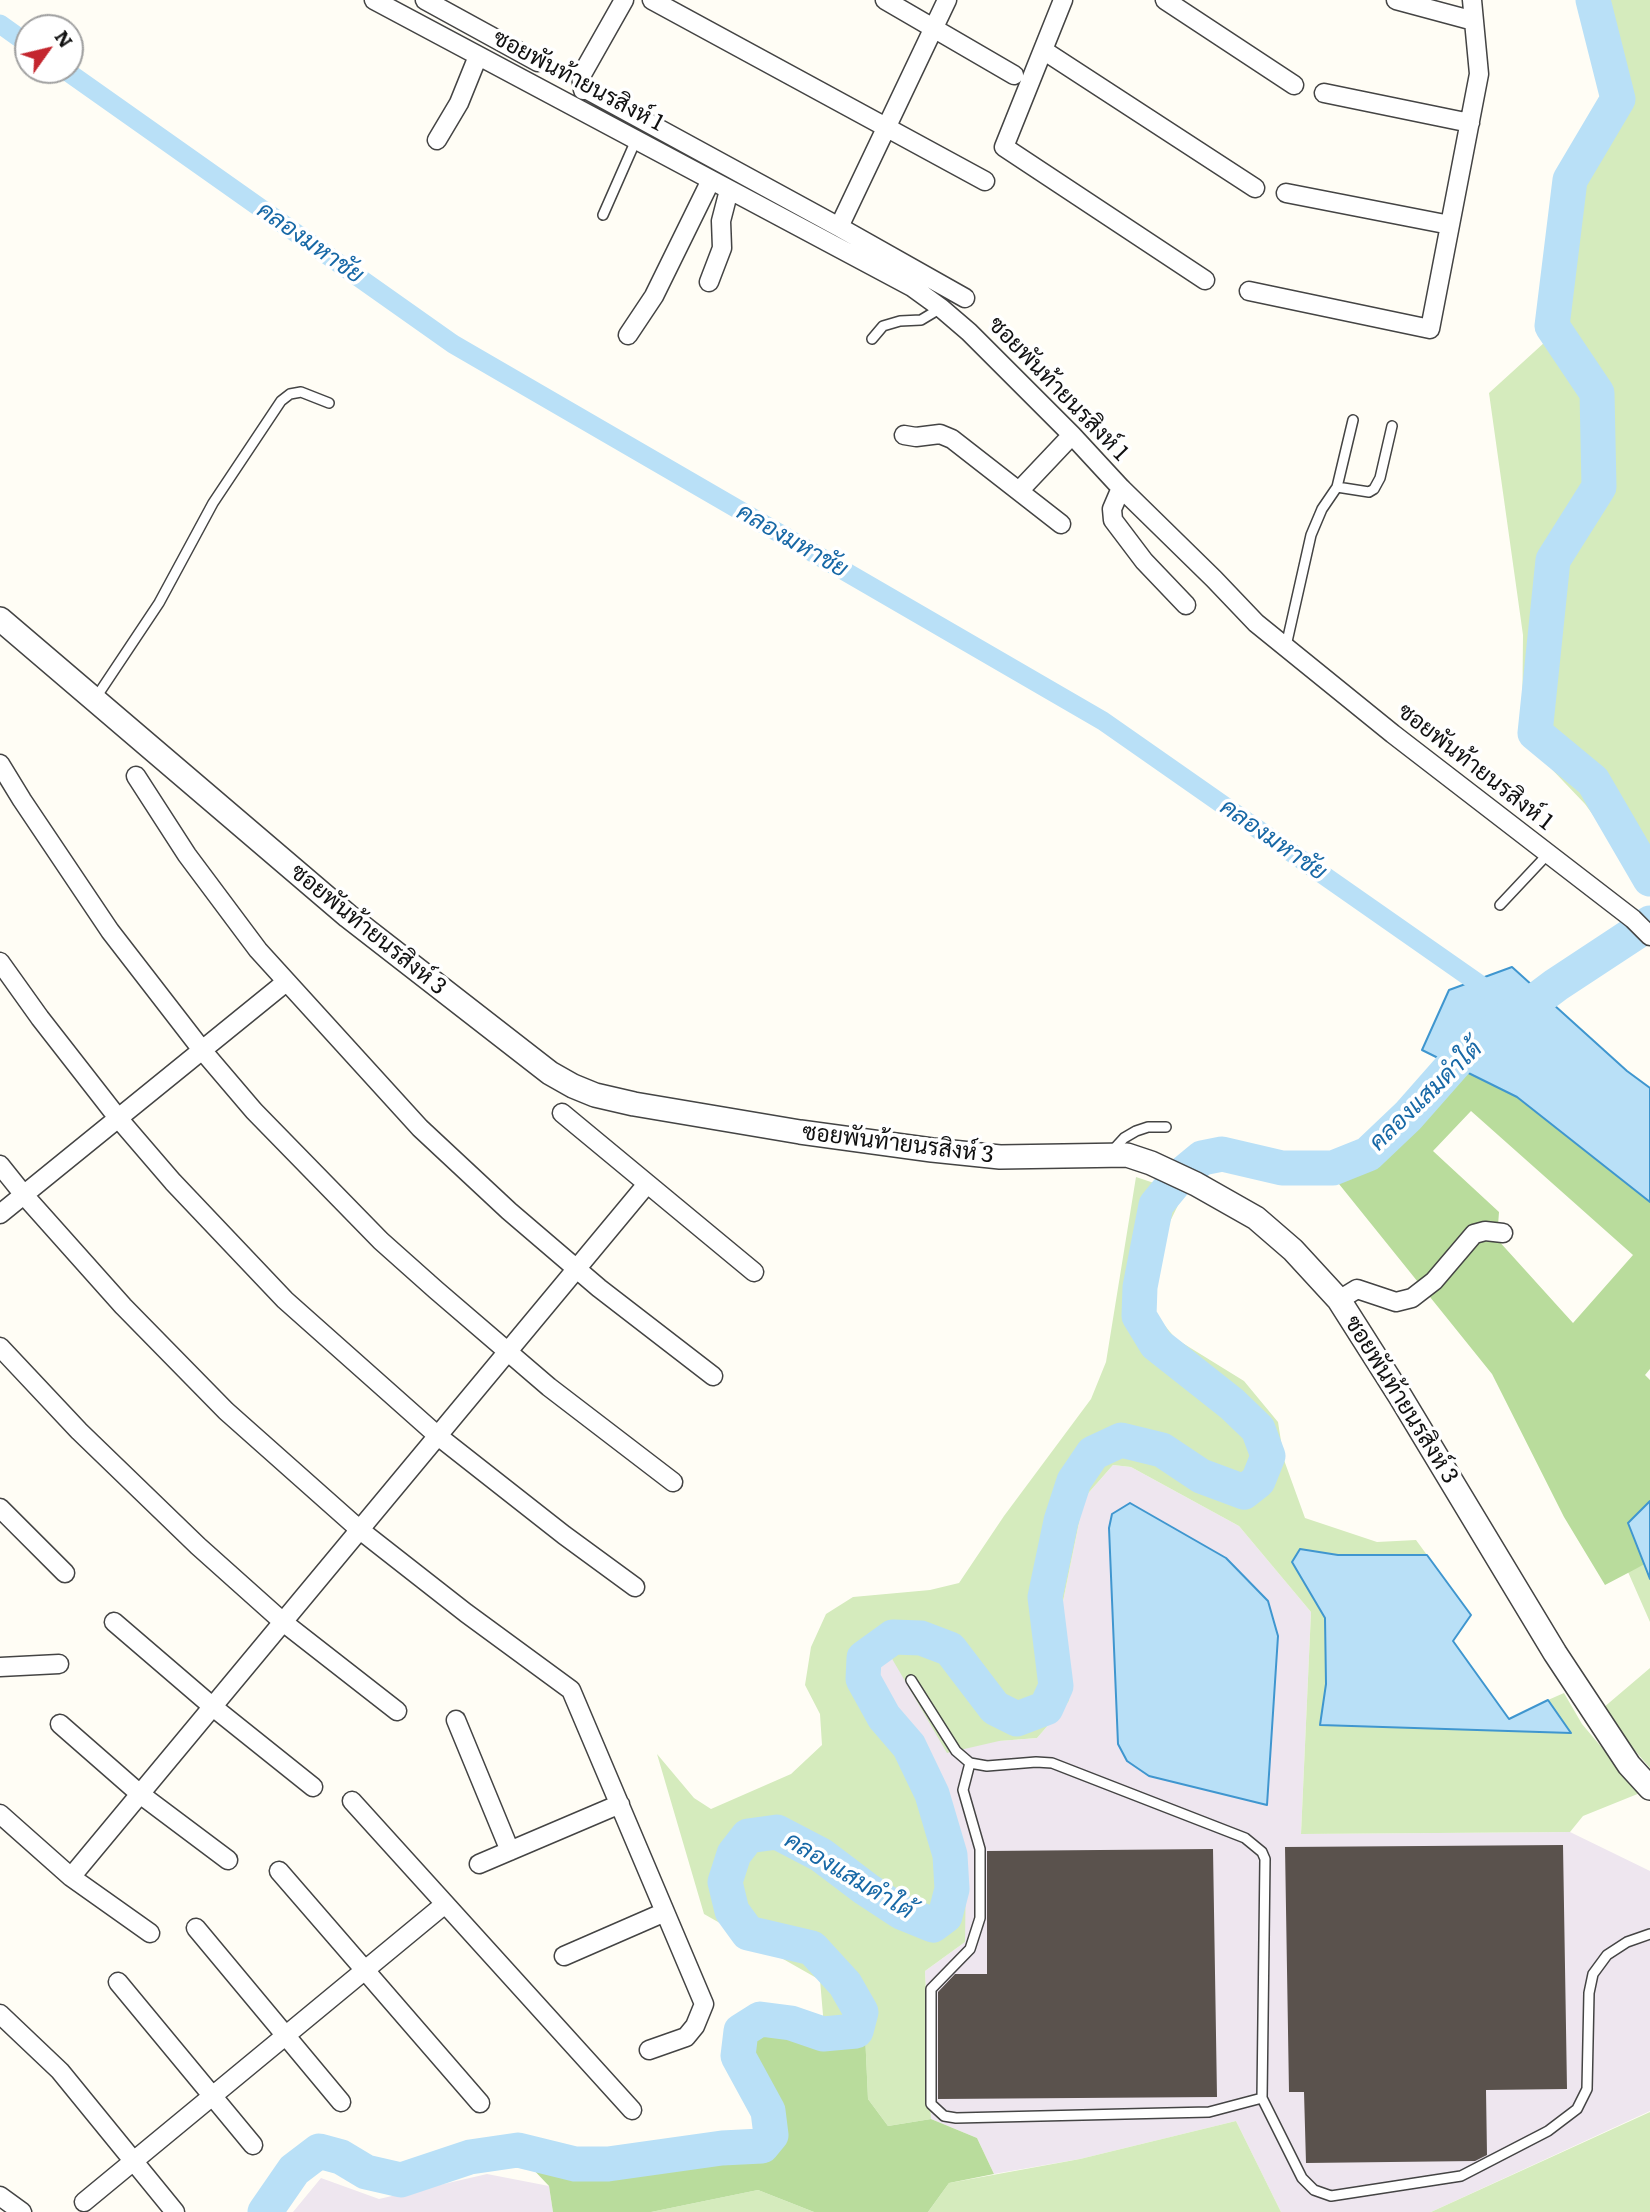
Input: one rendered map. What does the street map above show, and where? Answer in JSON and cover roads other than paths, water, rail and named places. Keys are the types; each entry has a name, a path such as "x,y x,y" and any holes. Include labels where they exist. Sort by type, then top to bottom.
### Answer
{"street":[{"name":"ซอยพันท้ายนรสิงห์ 1","path":"374,0 912,288 941,307 1072,435 1256,623 1547,855 1633,919 1650,936"},
{"path":"425,0 538,62"},
{"path":"624,0 581,76 583,90 584,88 965,298"},
{"path":"652,0 985,181"},
{"path":"885,0 1014,75"},
{"path":"839,227 947,0"},
{"path":"1063,0 1004,147 1205,280"},
{"path":"1165,0 1294,85"},
{"path":"1396,0 1474,21"},
{"path":"1249,291 1430,329 1479,74 1472,0"},
{"path":"1043,50 1255,188"},
{"path":"437,140 459,103 478,56"},
{"path":"1324,93 1470,123"},
{"path":"628,335 654,296 711,180"},
{"path":"709,282 722,248 721,221 729,190"},
{"path":"1286,193 1450,225"},
{"path":"904,435 916,437 940,434 952,439 1061,524"},
{"path":"1019,491 1072,435"},
{"path":"1121,488 1112,509 1113,520 1144,561 1186,606"},
{"name":"ซอยพันท้ายนรสิงห์ 3","path":"0,619 348,916 550,1073 573,1086 595,1095 634,1104 800,1132 932,1150 1000,1157 1127,1155 1196,1184 1256,1218 1293,1250 1339,1300 1401,1396 1555,1653 1629,1765 1650,1788"},
{"path":"0,764 110,931 202,1050 254,1111 381,1241 549,1387 673,1482"},
{"path":"136,776 222,903 286,982 420,1128 509,1211 577,1269 713,1376"},
{"path":"0,962 118,1118 173,1182 285,1300 438,1436 635,1587"},
{"path":"0,1214 286,982"},
{"path":"562,1113 754,1272"},
{"path":"0,1165 122,1306 226,1411 360,1530 571,1690 704,2004 695,2026 686,2037 649,2050"},
{"path":"71,1877 647,1184"},
{"path":"1339,1300 1357,1289 1396,1302 1412,1298 1434,1281 1474,1234 1485,1231 1503,1233"},
{"path":"0,1347 146,1497 283,1622 397,1711"},
{"path":"0,1508 65,1573"},
{"path":"114,1622 213,1707 313,1787"},
{"path":"0,1667 59,1664"},
{"path":"456,1720 510,1851"},
{"path":"60,1724 140,1794 228,1860"},
{"path":"352,1801 632,2110"},
{"path":"478,1864 620,1804"},
{"path":"0,1814 71,1877 150,1933"},
{"path":"279,1871 480,2103"},
{"path":"84,2202 445,1904"},
{"path":"564,1956 665,1912"},
{"path":"196,1927 341,2102"},
{"path":"118,1982 253,2145"},
{"path":"0,2014 60,2071 175,2212"},
{"path":"0,2196 22,2212"}],"lane":[{"path":"603,215 636,140"},
{"path":"872,339 883,326 900,321 921,320 941,307"},
{"path":"94,700 159,603 213,503 281,401 290,394 301,392 329,403"},
{"path":"1286,646 1311,534 1322,509 1337,487 1353,420"},
{"path":"1337,487 1370,492 1374,489 1380,478 1392,426"},
{"path":"1500,905 1547,855"},
{"path":"1110,1154 1124,1138 1136,1131 1148,1127 1166,1127"},
{"path":"911,1679 956,1751 970,1763 987,1766 1052,1763 1245,1838 1262,1852 1265,1859 1262,2098 1302,2178 1314,2190 1331,2196 1461,2176 1548,2131 1577,2109 1587,2089 1589,1993 1593,1974 1606,1955 1627,1942 1650,1934"},
{"path":"970,1763 963,1790 980,1849 981,1918 970,1949 932,1989 931,2104 944,2116 969,2118 1209,2112 1262,2098"}],"water":[{"path":"1512,967 1627,1071 1650,1088 1650,1202 1517,1097 1422,1050 1449,990"},
{"path":"1650,1501 1650,1579 1628,1523"},
{"path":"1130,1503 1226,1558 1268,1601 1278,1636 1267,1805 1149,1776 1127,1761 1118,1744 1109,1528 1112,1514"},
{"path":"1300,1549 1338,1555 1427,1555 1471,1615 1453,1641 1509,1719 1548,1700 1571,1733 1320,1725 1326,1684 1325,1618 1292,1562"}],"waterway":[{"path":"1593,0 1618,99 1570,180 1552,326 1597,393 1599,487 1553,560 1535,733 1593,781 1650,879"},
{"name":"คลองมหาชัย","path":"0,24 14,34"},
{"name":"คลองมหาชัย","path":"84,83 453,344 1103,721 1495,995"},
{"name":"คลองแสมดำใต้","path":"265,2212 294,2170 319,2151 341,2157 366,2172 401,2180 470,2157 518,2150 575,2164 608,2164 722,2148 762,2146 771,2135 768,2111 738,2056 741,2031 760,2019 791,2023 823,2034 856,2031 861,2012 845,1984 812,1948 748,1933 732,1911 725,1882 734,1854 748,1836 777,1832 821,1855 901,1912 933,1925 945,1916 952,1889 950,1855 932,1794 909,1746 884,1717 863,1679 864,1658 893,1637 921,1638 950,1649 995,1708 1017,1719 1046,1708 1056,1686 1045,1597 1061,1521 1074,1481 1093,1453 1121,1440 1162,1450 1201,1476 1244,1492 1258,1481 1268,1456 1258,1429 1232,1404 1156,1344 1139,1316 1140,1287 1156,1205 1179,1177 1202,1158 1222,1154 1282,1168 1333,1168 1368,1154 1408,1116 1460,1057 1556,985 1650,923"}]}
